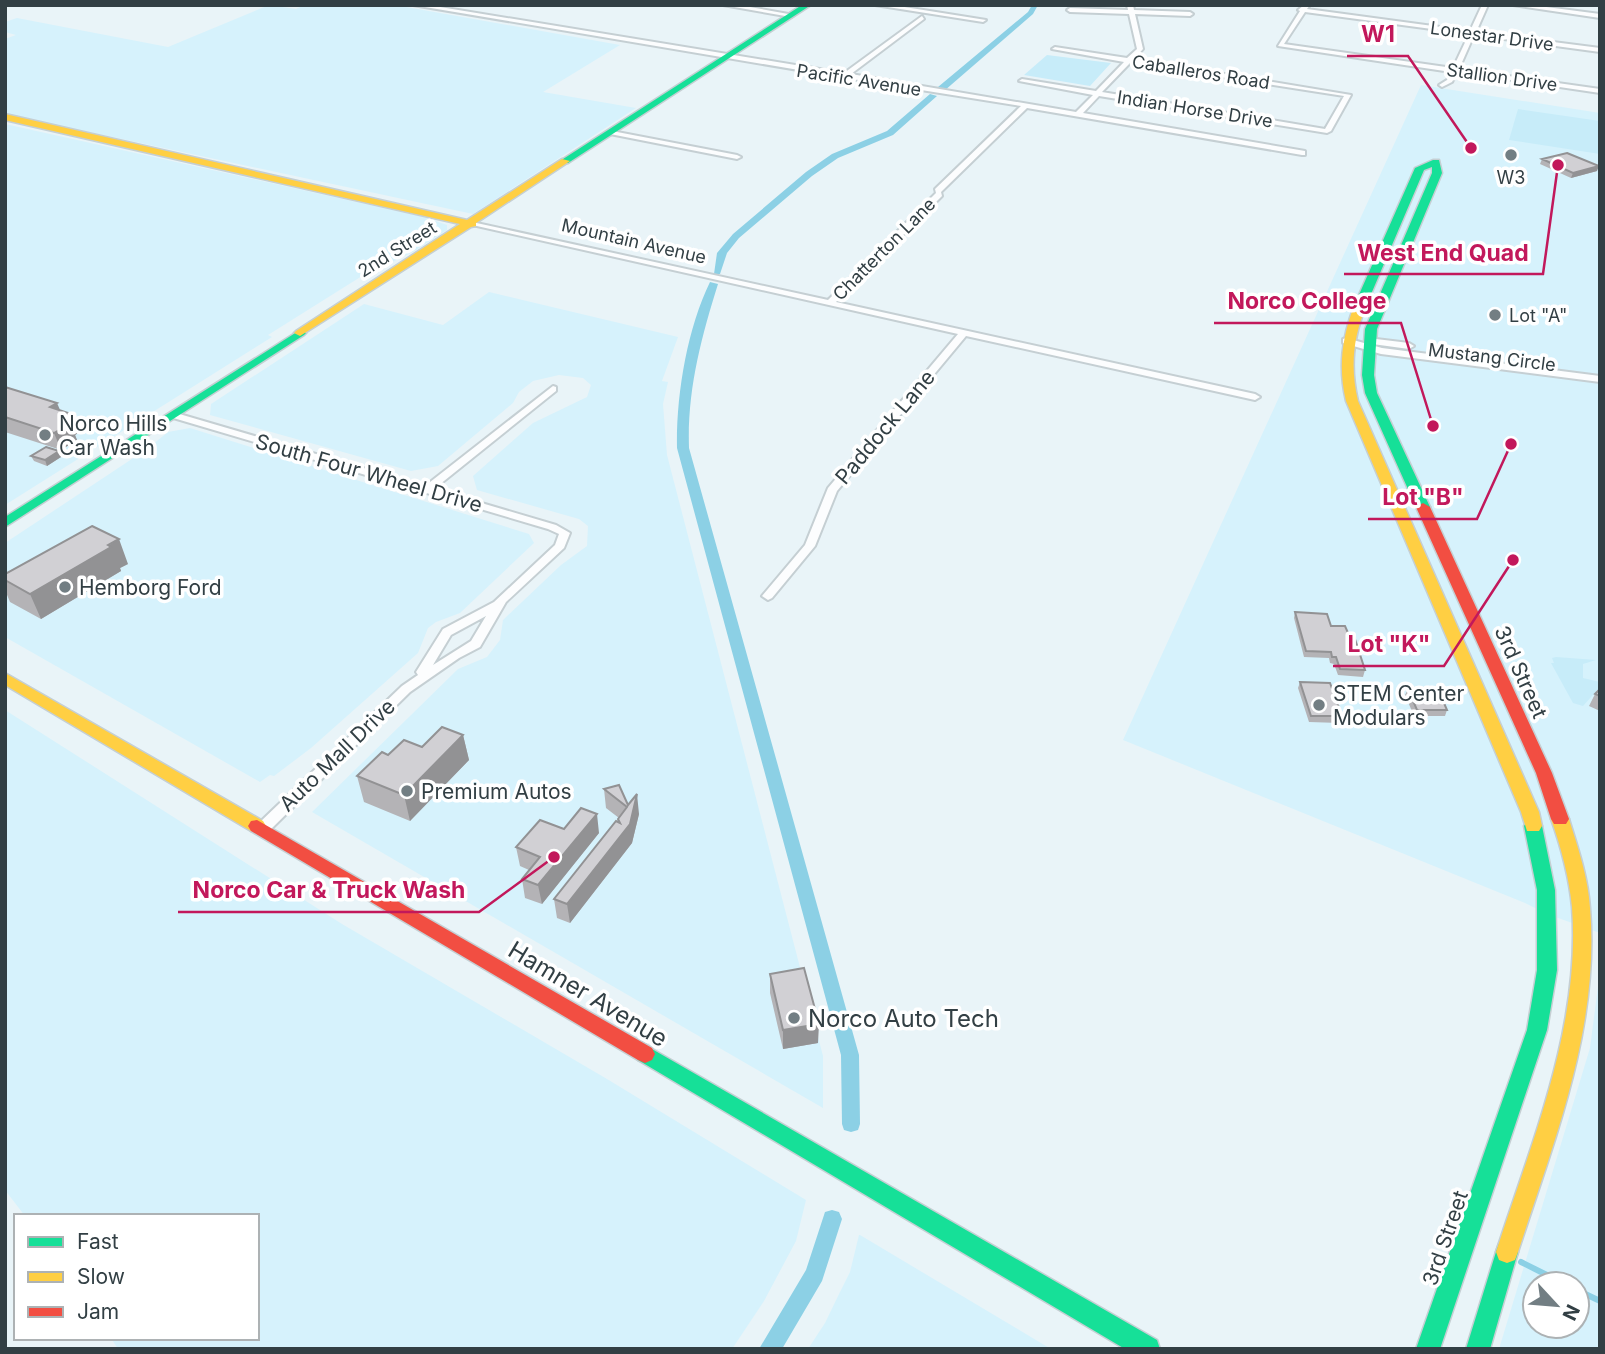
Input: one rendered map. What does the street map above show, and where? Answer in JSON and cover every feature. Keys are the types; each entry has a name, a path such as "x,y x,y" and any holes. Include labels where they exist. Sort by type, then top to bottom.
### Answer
{"street":[{"name":"Pacific Avenue","path":"416,5 931,92 1079,113 1302,153"},
{"path":"726,5 791,15"},
{"name":"2nd Street","path":"5,523 612,134 807,5"},
{"path":"877,5 983,20"},
{"path":"1079,113 1140,49 1130,5"},
{"path":"1442,85 1450,81 1485,5"},
{"path":"1516,5 1600,16"},
{"name":"Lonestar Drive","path":"1304,8 1600,50"},
{"name":"Stallion Drive","path":"1304,8 1280,45 1600,91"},
{"path":"1070,10 1190,14"},
{"path":"843,77 922,18"},
{"name":"Caballeros Road","path":"1055,49 1348,95"},
{"name":"Indian Horse Drive","path":"1022,82 1327,131 1348,95"},
{"name":"Chatterton Lane","path":"830,304 1026,105"},
{"name":"Mountain Avenue","path":"5,117 724,281 1255,397"},
{"path":"612,134 737,157"},
{"name":"3rd Street","path":"1429,1349 1537,1030 1547,970 1546,890 1530,812 1352,401 1345,374 1346,341 1420,168 1436,162 1437,173 1371,328 1368,375 1371,393 1544,773 1564,830 1578,886 1582,925 1581,986 1562,1072 1478,1349"},
{"name":"Paddock Lane","path":"768,596 810,546 832,490 964,332"},
{"name":"Mustang Circle","path":"1346,341 1600,379"},
{"name":"Mustang Circle","path":"1369,345 1600,371"},
{"path":"425,491 553,389"},
{"name":"South Four Wheel Drive","path":"173,415 565,533"},
{"path":"1395,499 1421,501"},
{"name":"Auto Mall Drive","path":"263,828 413,683 432,659 447,632 498,604 560,545 565,533"},
{"name":"Auto Mall Drive","path":"413,683 476,644 498,604"},
{"name":"Hamner Avenue","path":"5,678 1148,1349"}],"shaded area":[{"path":"269,5 296,9 304,5 395,5 620,45 543,92 636,108 473,214 5,114 5,39 16,35 5,32 5,22 17,18 168,47"},
{"path":"1047,55 1111,63 1090,86 1024,75"},
{"path":"1421,85 1600,113 1600,933 1547,914 1123,740"},
{"path":"1518,109 1600,121 1600,154 1509,140"},
{"path":"5,124 424,217 447,225 447,230 413,252 362,276 268,335 272,337 5,505"},
{"path":"489,292 678,337 662,381 668,382 663,404 667,455 823,1056 823,1108 312,812 458,669 487,657 500,640 503,620 561,565 587,546 588,526 579,519 477,490 473,476 533,423 587,397 591,385 583,378 559,375 533,381 519,392 513,403 438,466 411,471 210,415 211,404 364,304 443,325"},
{"path":"190,428 529,534 534,543 460,613 428,628 418,653 311,748 274,776 270,775 260,782 5,637 5,543 147,449 168,432"},
{"path":"1552,658 1596,660 1583,664 1583,678 1600,682 1600,687 1583,706 1573,703 1551,663 1554,663"},
{"path":"5,710 342,924 607,1079 806,1200 796,1241 764,1301 732,1349 118,1349 112,1340 259,1340 259,1214 23,1214 5,1190"},
{"path":"1600,971 1600,1349 1499,1349 1521,1276 1521,1340 1591,1340 1591,1270 1523,1270 1590,1048"},
{"path":"859,1235 1051,1349 808,1349 825,1323 850,1272"}],"building":[{"path":"1567,153 1599,166 1573,173 1542,159"},
{"path":"5,387 57,403 50,407 74,415 67,419 69,420 66,422 71,423 54,433 5,417"},
{"path":"46,447 59,451 45,460 31,456"},
{"path":"92,526 119,539 108,545 111,547 30,594 5,580 5,574"},
{"path":"1295,612 1327,614 1331,626 1345,626 1348,633 1353,633 1365,670 1340,669 1331,652 1306,651"},
{"name":"STEM Center Modulars","path":"1300,682 1330,683 1342,716 1311,716"},
{"path":"1408,689 1438,689 1447,710 1417,710"},
{"path":"442,727 463,735 404,795 357,776 382,752 388,755 404,740 422,747"},
{"path":"619,785 628,805 637,794 630,824 567,904 554,899 616,821 620,823 618,819 627,807 604,789"},
{"path":"581,808 597,814 538,885 522,879 540,857 516,847 540,820 564,829"},
{"path":"804,968 819,1024 783,1030 770,974"}],"waterway":[{"path":"941,89 1031,13 1035,5"},
{"path":"717,272 722,253 736,236 809,174 835,156 890,133 933,96"},
{"path":"713,284 686,385 683,448 850,1055 851,1124"},
{"path":"770,1349 815,1274 832,1219"},
{"path":"1521,1262 1537,1270"},
{"path":"1591,1297 1600,1301"}],"traffic: fast":[{"path":"565,161 807,5"},
{"path":"1360,306 1420,168 1436,162 1437,173 1371,329 1368,375 1371,393 1423,507"},
{"path":"5,523 300,333"},
{"path":"1428,1349 1537,1030 1547,970 1546,890 1533,826"},
{"path":"645,1054 1148,1349"},
{"path":"1478,1349 1507,1252"}],"traffic: slow":[{"path":"5,117 472,224"},
{"path":"300,333 565,161"},
{"path":"1360,306 1347,353 1347,376 1352,401 1530,812 1533,826"},
{"path":"5,678 257,826"},
{"path":"1507,1252 1561,1083 1579,996 1581,908 1573,863 1560,819"}],"traffic: jam":[{"path":"1423,507 1544,773 1560,819"},
{"path":"257,826 645,1054"}],"place":[{"name":"W1","path":"1471,148"},
{"name":"W3","path":"1511,155"},
{"name":"West End Quad","path":"1558,165"},
{"name":"Lot \"A\"","path":"1495,315"},
{"name":"Norco College","path":"1433,426"},
{"name":"Norco Hills Car Wash","path":"45,435"},
{"name":"Lot \"B\"","path":"1511,444"},
{"name":"Lot \"K\"","path":"1513,560"},
{"name":"Hemborg Ford","path":"65,587"},
{"name":"STEM Center Modulars","path":"1319,705"},
{"name":"Premium Autos","path":"407,791"},
{"name":"Norco Car & Truck Wash","path":"554,857"},
{"name":"Norco Auto Tech","path":"794,1018"}]}
